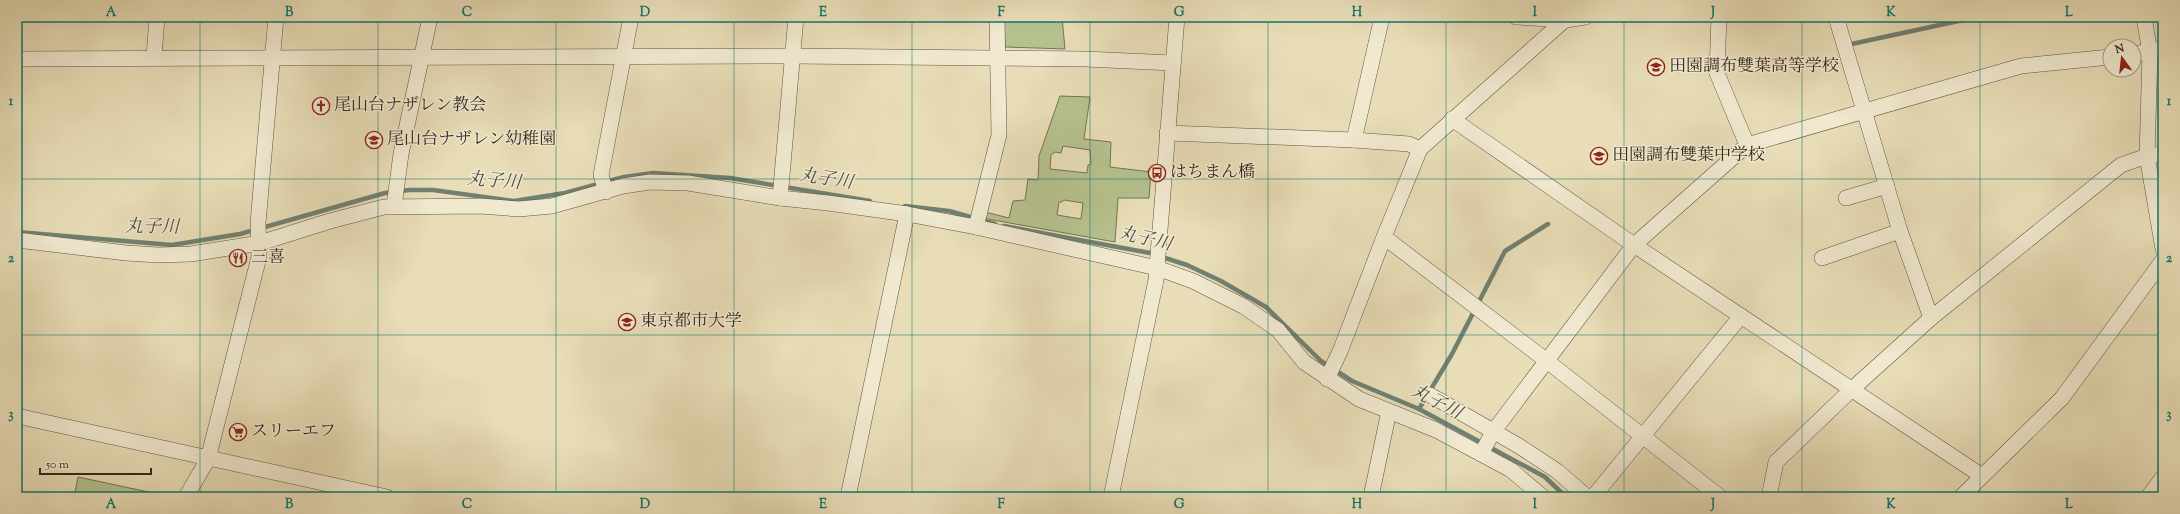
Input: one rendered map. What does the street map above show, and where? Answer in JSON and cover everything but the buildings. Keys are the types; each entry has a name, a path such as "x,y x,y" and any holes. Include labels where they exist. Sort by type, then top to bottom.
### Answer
{"street":[{"path":"154,57 157,17"},
{"path":"186,497 208,459 259,257 259,235 276,17"},
{"path":"396,195 430,17"},
{"path":"604,185 623,57 631,17"},
{"path":"781,190 796,17"},
{"path":"977,224 999,135 997,17"},
{"path":"1111,497 1156,280 1177,17"},
{"path":"1354,140 1382,17"},
{"path":"1516,17 1567,19 1585,17"},
{"path":"1836,17 1900,231 1931,318"},
{"path":"2144,17 2157,51 2146,156 2163,249"},
{"path":"1717,18 1717,73 1747,145"},
{"path":"1327,379 1341,350 1384,237 1420,149 1452,119 1567,19"},
{"path":"2142,53 2157,51"},
{"path":"17,59 154,57 421,58 793,56 1085,59 1173,63"},
{"path":"1481,454 1493,432 1634,245 1747,145 2022,66 2102,58"},
{"path":"1452,119 1634,245 1982,476"},
{"path":"1167,133 1354,140 1409,144 1420,149"},
{"path":"1769,497 1776,462 1851,390 1931,318 2121,165 2146,156 2163,154"},
{"path":"17,240 158,255 191,254 259,235 330,221 396,195 480,206 519,209 552,206 604,185 650,182 781,190 828,203 977,224 1157,266 1193,281 1243,306 1278,330 1304,362 1327,379 1359,399 1436,430 1511,470 1543,497"},
{"path":"1846,198 1887,186"},
{"path":"848,497 907,214"},
{"path":"1822,258 1900,231"},
{"path":"1384,237 1547,361 1643,438 1720,497"},
{"path":"1961,497 2062,398 2163,260"},
{"path":"1594,497 1741,316"},
{"path":"1430,396 1557,471 1587,497"},
{"path":"1371,497 1390,411"},
{"path":"17,416 387,497"},
{"path":"2148,497 2163,477"}],"green space":[{"path":"1004,17 1062,17 1065,49 1005,47"},
{"path":"1060,96 1090,97 1084,139 1111,142 1110,167 1151,172 1149,198 1118,198 1115,242 982,218 985,212 1009,218 1013,201 1025,200 1028,179 1038,180 1039,156","holes":["1063,146 1090,150 1091,164 1088,165 1087,173 1050,169 1051,155 1055,152 1061,153","1064,200 1083,203 1081,219 1057,215 1059,202"]},
{"path":"78,477 172,497 74,497"}],"waterway":[{"path":"1847,45 1977,17"},
{"name":"丸子川","path":"17,232 172,245 240,234 385,193 409,190 433,190 514,201 565,193 624,177 653,173 730,178 870,201"},
{"name":"丸子川","path":"905,206 949,211 995,224"},
{"path":"1419,409 1452,354 1505,251 1548,224"},
{"name":"丸子川","path":"1004,226 1150,253 1187,265 1221,281 1266,307 1321,361 1352,381 1419,409 1545,477 1566,497"}],"place":[{"name":"田園調布雙葉高等学校","path":"1656,67"},
{"name":"尾山台ナザレン教会","path":"321,106"},
{"name":"尾山台ナザレン幼稚園","path":"374,140"},
{"name":"田園調布雙葉中学校","path":"1599,156"},
{"name":"はちまん橋","path":"1157,173"},
{"name":"三喜","path":"238,258"},
{"name":"東京都市大学","path":"627,322"},
{"name":"スリーエフ","path":"238,432"}]}
